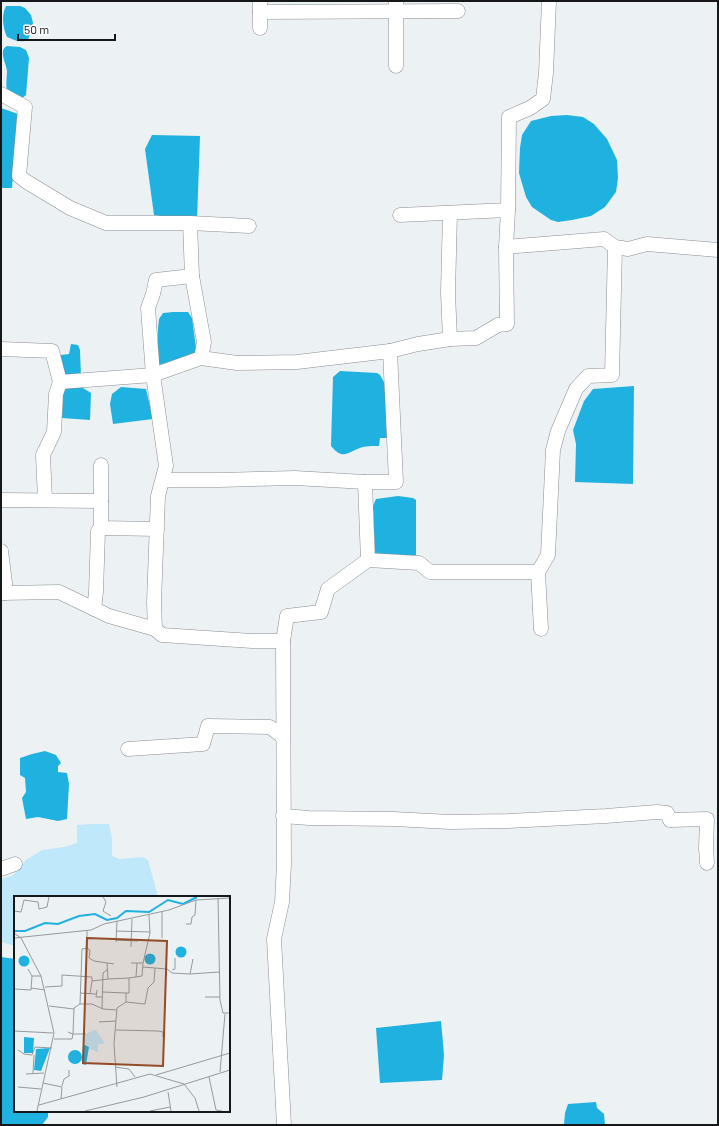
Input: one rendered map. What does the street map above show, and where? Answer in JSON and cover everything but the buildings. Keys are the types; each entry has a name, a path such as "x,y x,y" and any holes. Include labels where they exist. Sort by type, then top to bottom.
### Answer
{"street":[{"path":"60,382 153,375 202,358 237,363 297,362 390,351 418,344 450,339 476,338 498,325 507,324 506,247 509,117 530,108 543,99 546,73 549,1"},
{"path":"260,28 260,6 396,6 458,11"},
{"path":"396,6 396,66"},
{"path":"1,94 25,107 19,176 26,182 70,208 106,223 190,223 249,226"},
{"path":"400,215 508,210"},
{"path":"450,213 448,292 450,339"},
{"path":"190,223 192,276 204,342 202,358"},
{"path":"506,247 604,239 615,247 628,249 648,244 718,250"},
{"path":"541,629 538,572 548,555 553,450 558,431 576,389 588,376 612,375 615,247"},
{"path":"155,629 154,602 158,496 166,466 153,375 148,308 156,280 192,276"},
{"path":"1,349 52,351 60,382 56,394 54,432 43,455 45,500"},
{"path":"163,480 296,478 365,482 396,482 390,351"},
{"path":"94,609 98,531 101,528 101,465"},
{"path":"365,482 368,560"},
{"path":"1,500 101,501"},
{"path":"101,528 157,529"},
{"path":"1,551 5,583 3,593 59,592 109,616 155,629 162,635 283,642"},
{"path":"284,1125 274,940 282,902 284,864 283,642 287,616 320,612 328,590 368,560 419,563 430,572 538,572"},
{"path":"128,749 203,744 208,726 270,727 283,736"},
{"path":"283,816 450,822 508,821 657,812 667,813 670,820 707,819 707,863"},
{"path":"1,869 15,864"}],"shaded area":[{"path":"109,824 112,839 112,856 120,859 143,857 148,860 158,896 14,896 14,946 1,942 1,879 12,876 26,860 42,850 64,847 77,843 77,825"}],"water":[{"path":"6,6 20,6 25,8 31,15 33,23 28,40 20,41 7,37 3,22 3,13"},
{"path":"7,46 20,47 26,50 29,58 26,95 21,99 8,94 7,91 7,71 3,51"},
{"path":"1,108 18,114 12,188 1,188"},
{"path":"567,115 583,117 594,124 607,139 617,160 618,178 616,192 605,207 591,216 558,222 551,220 532,207 526,197 519,173 520,148 522,135 531,121 551,116"},
{"path":"152,135 200,136 197,220 154,215 145,149"},
{"path":"188,312 192,318 197,355 166,365 158,364 159,319 163,313"},
{"path":"71,344 78,345 80,350 81,377 66,378 59,359 61,355 69,354"},
{"path":"340,371 377,373 384,382 391,438 380,438 379,446 362,447 342,454 331,446 333,377"},
{"path":"78,385 91,393 90,420 62,418 63,388"},
{"path":"634,386 633,484 575,482 576,444 573,430 584,401 593,389"},
{"path":"121,387 146,389 153,419 113,424 110,404 112,394"},
{"path":"398,496 413,498 416,500 416,555 400,558 375,557 373,506 376,499"},
{"path":"45,751 56,755 61,763 58,766 58,772 67,773 69,784 67,819 58,821 38,817 26,819 22,798 26,792 25,778 20,775 20,758"},
{"path":"1,957 14,959 14,1112 48,1112 48,1117 42,1125 1,1125"},
{"path":"441,1021 444,1055 442,1080 380,1083 376,1028"},
{"path":"596,1102 597,1108 604,1114 605,1125 564,1125 565,1113 568,1104"}]}
